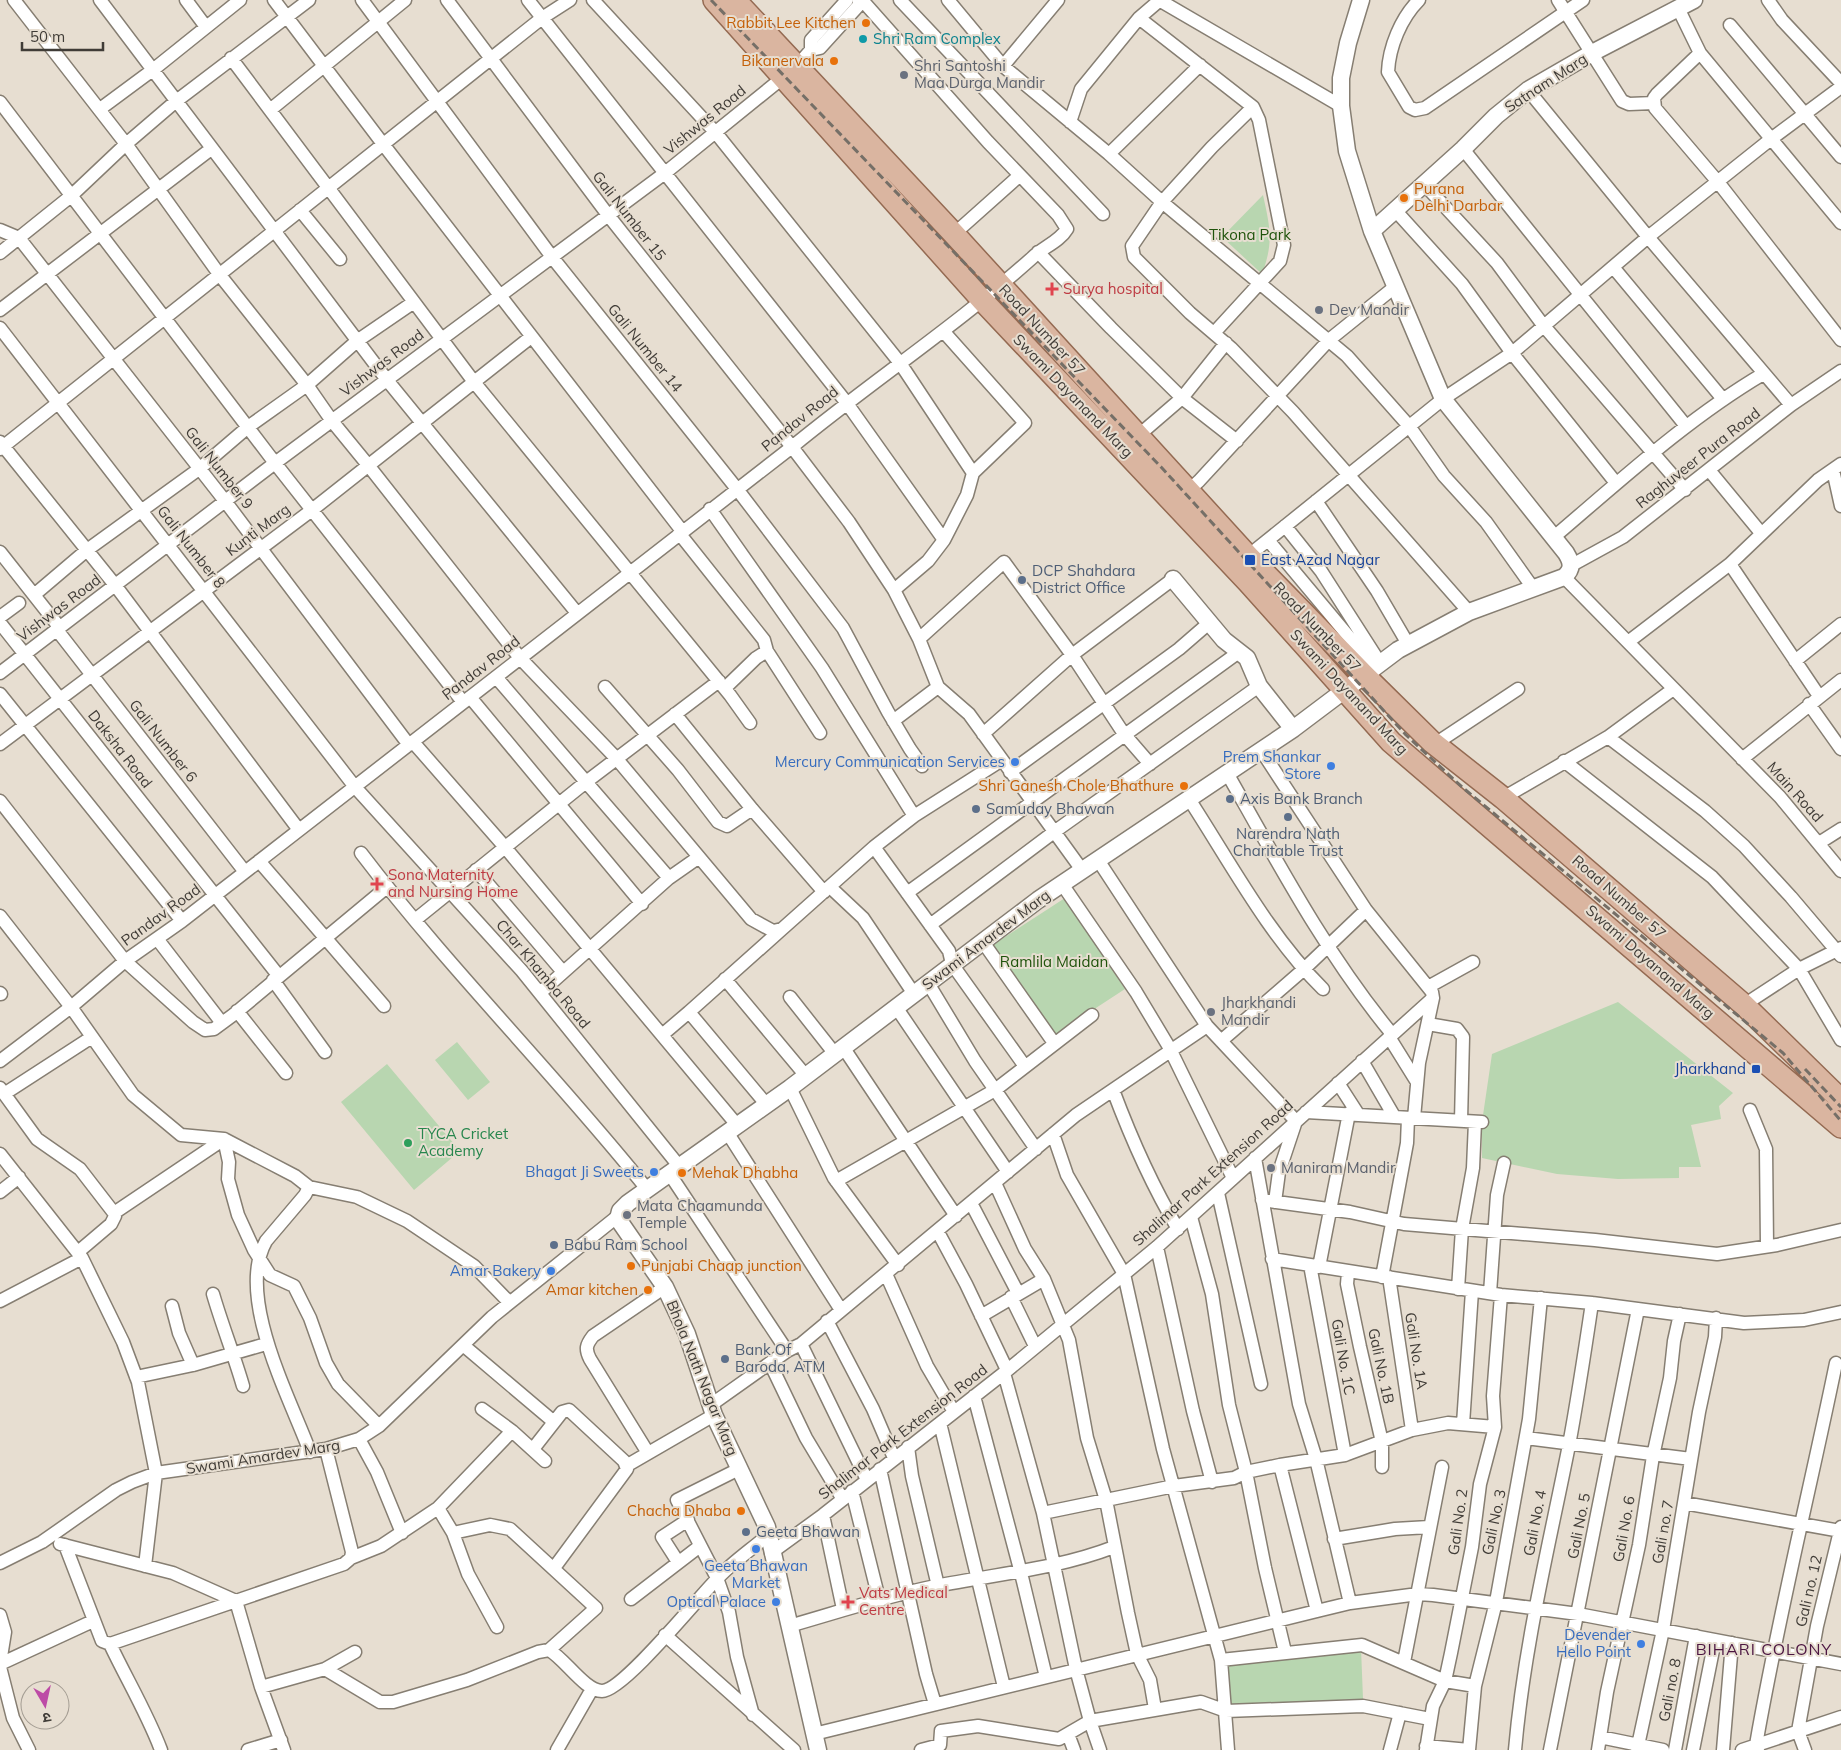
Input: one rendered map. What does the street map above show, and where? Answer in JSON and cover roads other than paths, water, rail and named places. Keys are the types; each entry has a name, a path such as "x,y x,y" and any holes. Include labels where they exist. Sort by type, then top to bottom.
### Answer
{"main road":[{"name":"Road Number 57","path":"714,0 977,304"},
{"name":"Road Number 57","path":"735,0 782,78 954,234 1248,556 1373,669 1435,744 1503,798 1744,1005 1841,1100"},
{"name":"Swami Dayanand Marg","path":"977,304 1248,582 1337,697 1841,1127"}],"street":[{"path":"14,0 100,109 219,274 307,385 332,421 520,658 616,758 751,919 773,931 782,929"},
{"path":"100,0 154,69 175,102 273,232 387,380 576,613"},
{"path":"186,0 206,27"},
{"path":"100,109 154,69 240,0"},
{"path":"274,0 764,640 767,651 820,733"},
{"path":"0,253 71,196 126,144 175,102 308,0"},
{"name":"Gali Number 14","path":"362,0 438,100 552,257 737,489 843,628 893,721 922,766"},
{"path":"270,110 406,0"},
{"name":"Gali Number 15","path":"447,0 608,215 849,522 894,590 919,639 938,687"},
{"path":"528,0 846,402 944,540"},
{"path":"299,830 115,585 1,445 58,403 542,18 570,0"},
{"path":"593,0 720,128 900,363 973,473"},
{"path":"847,0 811,40 812,50 820,48 859,5 861,0 1019,176 954,234"},
{"path":"900,0 1103,214"},
{"path":"948,0 1003,66 1347,356 1409,426 1444,476 1486,522 1533,588"},
{"path":"1003,66 1058,0"},
{"path":"1070,122 1081,89 1139,18 1160,0 1341,106"},
{"path":"1361,0 1348,43 1341,78 1341,106 1347,151 1372,231 1443,399 1554,537 1568,571 1533,588 1469,612 1408,644 1373,669"},
{"path":"1419,0 1409,10 1403,21 1388,64 1390,78 1409,107 1415,110 1425,108 1583,0"},
{"path":"1558,0 1622,100 1629,104 1654,102"},
{"name":"Satnam Marg","path":"1372,231 1463,149 1496,116 1528,90 1592,53 1694,0"},
{"path":"1768,0 1782,20 1841,83"},
{"path":"1678,8 1700,53 1841,223"},
{"path":"1139,18 1253,107 1259,120 1284,245 1280,261 1214,333"},
{"path":"1730,25 1841,157"},
{"name":"Vishwas Road","path":"0,673 275,463 665,173 782,78 812,50"},
{"path":"1700,53 1657,94 1654,102 1656,108 1718,182 1841,340"},
{"path":"232,58 474,382 722,685 750,723"},
{"path":"1109,154 1200,65"},
{"path":"1248,556 1443,399 1512,352 1648,237 1771,139 1841,87"},
{"path":"1528,90 1648,237 1791,405"},
{"path":"0,102 312,510 467,699 559,804 642,904"},
{"path":"1253,107 1212,147 1162,202 1132,246 1131,251 1141,264 1226,343 1278,396 1350,474 1366,497 1469,612"},
{"path":"0,310 211,149"},
{"path":"1463,149 1686,426"},
{"name":"Pandav Road","path":"0,1061 71,1007 125,960 158,940 680,532 792,447 846,402 944,332 1038,252 1064,234 1067,229 1058,215 1019,176"},
{"path":"1424,184 1497,263 1543,326 1684,490"},
{"path":"300,210 340,259"},
{"path":"1395,210 1462,284 1512,352 1616,483"},
{"path":"0,230 19,238"},
{"name":"Gali Number 9","path":"19,238 411,743 504,846 662,1035 732,1128 841,1310"},
{"path":"1038,252 1182,398 1237,441"},
{"path":"1613,267 1722,398"},
{"path":"1189,490 1237,441 1329,340 1396,286"},
{"path":"34,595 87,550 200,469 248,427 307,385 357,341 414,302"},
{"name":"Gali Number 8","path":"0,328 355,786"},
{"path":"894,590 928,560 944,540 967,495 973,473 1025,423 944,332"},
{"name":"Kunti Marg","path":"0,744 61,700 149,630 312,510 368,464 532,337"},
{"path":"1139,435 1182,398 1226,343"},
{"name":"Raghuveer Pura Road","path":"1568,571 1622,537 1791,405 1841,371"},
{"path":"1554,537 1686,426 1722,398 1763,374"},
{"path":"1628,642 1730,564 1818,480 1837,467 1841,506"},
{"path":"1709,470 1761,533"},
{"path":"1316,501 1376,591 1408,644"},
{"path":"710,509 822,668 914,816"},
{"path":"1285,526 1321,571 1373,669"},
{"path":"1268,540 1373,669"},
{"name":"Gali Number 6","path":"0,552 34,595 92,676 245,872"},
{"path":"919,639 1004,562 1072,655 1124,734 1150,764"},
{"path":"1730,564 1796,661 1814,700 1841,749"},
{"name":"Main Road","path":"1568,571 1628,642 1672,690 1780,797 1841,871"},
{"path":"983,734 1072,655 1173,579 1224,640 1247,658 1259,686 1292,728"},
{"path":"0,617 19,603"},
{"name":"Daksha Road","path":"0,623 214,896 276,978 325,1052"},
{"path":"1010,772 1179,649 1209,623"},
{"path":"1796,661 1841,624"},
{"path":"415,920 504,846 646,734 722,685 767,651"},
{"path":"907,894 1034,804 1124,734 1239,652"},
{"name":"Swami Amardev Marg","path":"0,1563 42,1542 116,1490 132,1482 156,1474 326,1450 359,1439 379,1426 510,1302 618,1217 628,1203 790,1088 952,964 1062,884 1261,750 1337,697 1373,669"},
{"path":"496,676 669,878"},
{"path":"1742,759 1841,680"},
{"path":"930,925 1054,832 1259,686"},
{"path":"605,687 678,770 718,822 727,826 752,809"},
{"path":"893,721 938,687 969,714 1082,870"},
{"path":"1435,744 1518,689"},
{"path":"1503,798 1608,737 1672,690"},
{"path":"0,694 182,921"},
{"path":"675,714 752,809 827,890 863,918 914,994"},
{"path":"1608,737 1705,811 1738,840 1840,951 1799,969 1744,1005"},
{"path":"1261,750 1366,910 1431,992"},
{"path":"662,1035 874,847 914,816 1002,760"},
{"path":"1564,761 1712,877 1799,969 1841,1040"},
{"path":"1227,773 1327,947 1391,1036 1417,1082"},
{"name":"Char Khamba Road","path":"355,786 540,993 674,1170 787,1351"},
{"path":"1189,799 1252,897 1303,970 1322,989"},
{"path":"0,801 125,960 199,1027 205,1030 214,1029 222,1023 387,887"},
{"path":"1819,843 1841,829"},
{"path":"874,847 949,951 952,964 1024,1065"},
{"path":"361,853 387,887 522,1046 607,1139 647,1189"},
{"path":"540,993 669,878 700,857"},
{"path":"1098,860 1207,1026 1296,1121 1269,1201"},
{"path":"259,861 384,1006"},
{"path":"476,870 563,972"},
{"path":"1062,884 1136,992 1171,1050 1233,1178"},
{"path":"1221,1041 1303,970 1366,910"},
{"path":"0,916 71,1007 134,1095 180,1135 224,1139 295,1176 309,1187 357,1197 406,1221 474,1266 510,1302"},
{"path":"158,940 222,1023"},
{"path":"983,942 1054,1043"},
{"name":"Shalimar Park Extension Road","path":"771,1553 823,1515 847,1494 1005,1372 1062,1323 1157,1247 1391,1036 1431,992 1473,962"},
{"path":"725,980 806,1076"},
{"path":"928,983 995,1090 1036,1148"},
{"name":"Gali No. 1A","path":"1412,1430 1386,1277 1391,1221 1407,1144 1428,1024 1431,992"},
{"path":"790,997 839,1051 906,1140 956,1216"},
{"path":"896,1008 1008,1172"},
{"path":"237,1011 286,1073"},
{"path":"689,1012 766,1104"},
{"path":"836,1181 995,1090 1024,1065 1092,1015"},
{"path":"1428,1024 1457,1030 1463,1037 1461,1121"},
{"path":"626,1466 713,1409 770,1363 801,1344 938,1232 1076,1114 1207,1026"},
{"path":"0,1301 80,1255 111,1224 115,1216 80,1169 37,1139 2,1091 92,1037"},
{"path":"1362,1061 1394,1116"},
{"path":"1314,1266 1354,1113 1338,1083"},
{"path":"790,1088 836,1181 898,1265"},
{"path":"1113,1090 1155,1192 1178,1229"},
{"path":"1750,1110 1766,1148 1767,1246"},
{"path":"1306,1112 1354,1113 1479,1122 1462,1229 1458,1289"},
{"path":"1053,1134 1067,1175 1124,1274 1163,1449 1221,1660 1228,1750"},
{"path":"114,1213 224,1139"},
{"path":"224,1139 229,1162 228,1179 238,1216 259,1259 270,1275 294,1286 310,1318 326,1363 338,1384 379,1426"},
{"path":"0,1154 80,1255 123,1342 136,1377 156,1474 145,1566"},
{"path":"1255,1158 1269,1201 1272,1259 1299,1404 1316,1459 1350,1603"},
{"name":"Gali No. 2","path":"1426,1748 1432,1706 1445,1681 1472,1547 1480,1484 1495,1427 1493,1396 1496,1294 1494,1232 1497,1195 1504,1163"},
{"path":"0,1192 19,1177"},
{"path":"995,1183 1025,1249 1044,1279 1069,1340 1087,1438 1106,1500 1137,1654 1150,1680 1155,1709"},
{"path":"309,1187 305,1195 266,1241 259,1259 257,1285 266,1344 310,1452"},
{"path":"1218,1193 1260,1384"},
{"path":"1269,1201 1330,1209 1391,1221 1717,1254 1767,1246 1841,1230"},
{"path":"972,1203 1035,1346"},
{"name":"Bhola Nath Nagar Marg","path":"618,1217 665,1287 687,1334 713,1409 768,1535 818,1750"},
{"path":"1191,1217 1212,1294 1229,1405 1246,1472 1276,1620 1285,1652"},
{"path":"938,1232 981,1316 1005,1372 1043,1513 1076,1669 1100,1750"},
{"path":"1157,1247 1193,1411 1212,1482"},
{"path":"1272,1259 1472,1291 1638,1308 1744,1323 1804,1320 1841,1312"},
{"name":"Gali No. 1C","path":"1314,1266 1345,1455"},
{"name":"Gali No. 1B","path":"1348,1272 1347,1284 1382,1442 1382,1467"},
{"path":"886,1274 927,1366 954,1412"},
{"path":"981,1316 1044,1279"},
{"path":"648,1453 590,1360 586,1351 586,1344 593,1336 665,1287"},
{"path":"1463,1424 1472,1291"},
{"path":"212,1294 234,1354 243,1386"},
{"name":"Gali No. 3","path":"1469,1750 1475,1686 1496,1602 1526,1438 1541,1298"},
{"name":"Gali No. 4","path":"1515,1750 1519,1700 1534,1608 1568,1445 1592,1303"},
{"path":"172,1306 179,1333 192,1364"},
{"name":"Gali No. 5","path":"1550,1750 1638,1308"},
{"name":"Gali No. 6","path":"1599,1744 1607,1692 1639,1545 1653,1456 1670,1378 1674,1342 1680,1314"},
{"name":"Gali no. 7","path":"1638,1748 1663,1630 1691,1459 1715,1337 1716,1318"},
{"path":"827,1321 873,1409 894,1458"},
{"path":"136,1377 234,1354 266,1344"},
{"path":"801,1344 867,1480"},
{"path":"463,1345 554,1422"},
{"path":"770,1363 806,1438 847,1494 880,1599"},
{"path":"1757,1748 1772,1651 1802,1523 1836,1363"},
{"path":"974,1396 1021,1573 1046,1677"},
{"path":"482,1409 512,1431 545,1461"},
{"path":"533,1449 565,1410 572,1412 624,1461 627,1469 586,1521 554,1568"},
{"path":"940,1423 955,1478 976,1578 1004,1687"},
{"path":"1043,1513 1174,1486 1234,1478 1246,1472 1280,1465 1345,1455 1412,1430 1448,1423 1495,1427"},
{"path":"65,1545 102,1641 110,1644 344,1564 351,1558 381,1546 438,1508 512,1431"},
{"path":"1526,1438 1653,1456 1691,1459"},
{"path":"359,1439 377,1472 402,1533"},
{"path":"908,1447 912,1476 938,1586"},
{"path":"326,1450 352,1552 351,1558"},
{"path":"1280,1465 1317,1610"},
{"path":"1404,1662 1442,1467"},
{"path":"739,1469 677,1500 717,1578 730,1612 737,1656 753,1714"},
{"path":"880,1469 926,1674 935,1704"},
{"path":"1684,1503 1841,1529"},
{"path":"438,1508 453,1533 468,1574 497,1627"},
{"path":"823,1515 842,1609"},
{"path":"678,1562 662,1537 688,1520"},
{"path":"324,1669 380,1702 393,1702 467,1680 538,1652 549,1650 596,1608 510,1529 490,1525 453,1533"},
{"path":"1334,1539 1395,1528 1429,1527"},
{"name":"Gali no. 12","path":"1798,1731 1811,1658 1841,1529"},
{"path":"549,1650 557,1655 592,1689 603,1691 612,1688 632,1672 717,1578 768,1535"},
{"path":"42,1542 65,1545 174,1573 236,1601 261,1688 282,1745 248,1750"},
{"path":"631,1599 700,1546"},
{"path":"789,1626 842,1609 908,1592 976,1578 1021,1573 1081,1560 1114,1547"},
{"path":"814,1734 1317,1610 1350,1603 1418,1594 1461,1600 1496,1602 1578,1614 1841,1664"},
{"path":"0,1615 3,1634 0,1665 13,1718 29,1750"},
{"path":"0,1665 93,1621"},
{"path":"665,1635 794,1750"},
{"name":"Gali no. 8","path":"1675,1750 1696,1636"},
{"path":"1694,1750 1715,1640"},
{"path":"1723,1750 1732,1643"},
{"path":"110,1644 150,1721 161,1750"},
{"path":"1221,1660 1362,1645 1445,1681 1475,1686"},
{"path":"261,1688 324,1669 355,1652"},
{"path":"557,1750 592,1689"},
{"path":"921,1750 940,1745 941,1731 978,1726 1059,1739 1090,1721 1201,1702 1226,1711 1362,1706 1430,1719"},
{"path":"1390,1750 1400,1713"},
{"path":"1742,1750 1757,1748 1798,1731 1840,1720"},
{"path":"1798,1731 1805,1750"},
{"path":"1068,1734 1074,1750"},
{"path":"1599,1744 1663,1750"},
{"path":"1426,1748 1469,1750"}],"railway":[{"path":"711,0 1162,468 1406,735 1462,787 1783,1053 1841,1121"},
{"path":"1805,1069 1841,1107"}],"place":[{"name":"Rabbit Lee Kitchen","path":"866,23"},
{"name":"Shri Ram Complex","path":"863,39"},
{"name":"Bikanervala","path":"834,61"},
{"name":"Shri Santoshi Maa Durga Mandir","path":"904,75"},
{"name":"Purana Delhi Darbar","path":"1404,198"},
{"name":"Surya hospital","path":"1052,289"},
{"name":"Dev Mandir","path":"1319,310"},
{"name":"East Azad Nagar","path":"1250,560"},
{"name":"DCP Shahdara District Office","path":"1022,580"},
{"name":"Mercury Communication Services","path":"1015,762"},
{"name":"Prem Shankar Store","path":"1331,766"},
{"name":"Shri Ganesh Chole Bhathure","path":"1184,786"},
{"name":"Axis Bank Branch","path":"1230,799"},
{"name":"Samuday Bhawan","path":"976,809"},
{"name":"Narendra Nath Charitable Trust","path":"1288,817"},
{"name":"Sona Maternity and Nursing Home","path":"377,884"},
{"name":"Jharkhandi Mandir","path":"1211,1012"},
{"name":"Jharkhand","path":"1756,1069"},
{"name":"TYCA Cricket Academy","path":"408,1143"},
{"name":"Maniram Mandir","path":"1271,1168"},
{"name":"Bhagat Ji Sweets","path":"654,1172"},
{"name":"Mehak Dhabha","path":"682,1173"},
{"name":"Mata Chaamunda Temple","path":"627,1215"},
{"name":"Babu Ram School","path":"554,1245"},
{"name":"Punjabi Chaap junction","path":"631,1266"},
{"name":"Amar Bakery","path":"551,1271"},
{"name":"Amar kitchen","path":"648,1290"},
{"name":"Bank Of Baroda, ATM","path":"725,1359"},
{"name":"Chacha Dhaba","path":"741,1511"},
{"name":"Geeta Bhawan","path":"746,1532"},
{"name":"Geeta Bhawan Market","path":"756,1549"},
{"name":"Optical Palace","path":"776,1602"},
{"name":"Vats Medical Centre","path":"848,1602"},
{"name":"Devender Hello Point","path":"1641,1644"}],"district":[{"name":"BIHARI COLONY","path":"1764,1649"}],"park label":[{"name":"Tikona Park","path":"1250,235"},
{"name":"Ramlila Maidan","path":"1054,962"}]}
